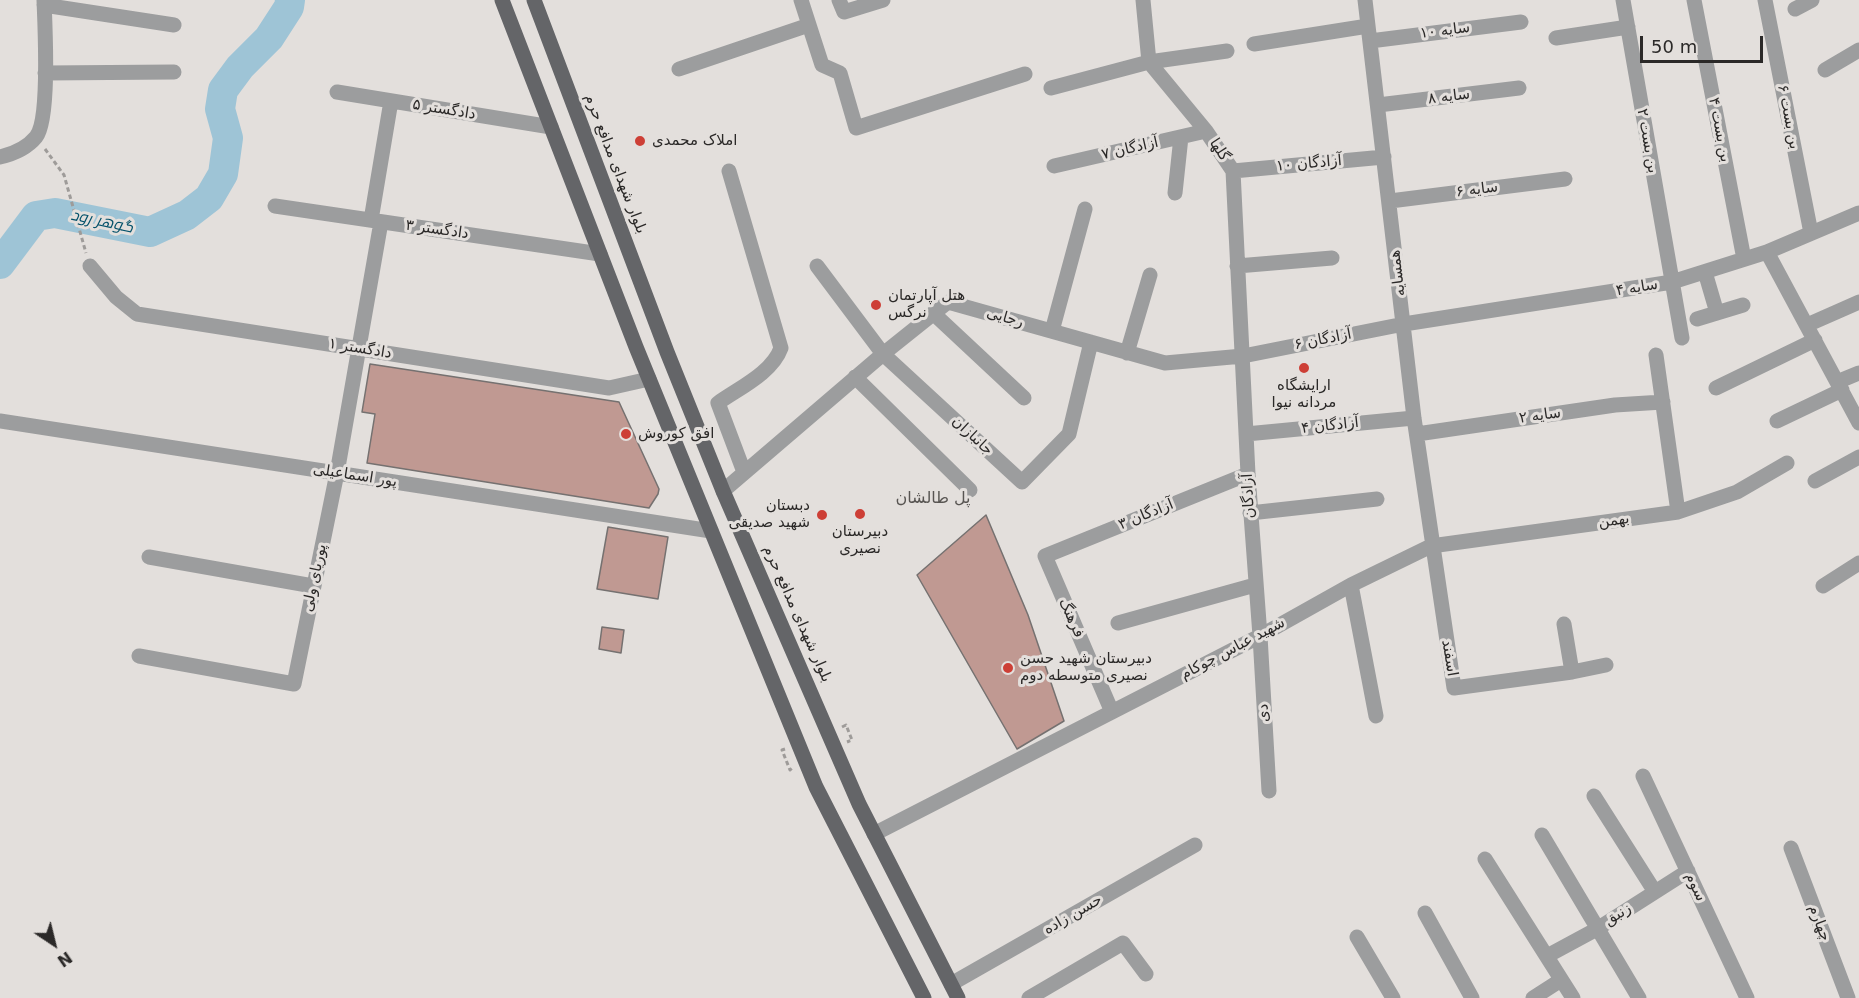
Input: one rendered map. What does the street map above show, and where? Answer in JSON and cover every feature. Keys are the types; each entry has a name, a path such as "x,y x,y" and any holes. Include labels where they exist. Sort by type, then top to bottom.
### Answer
{"main road":[{"path":"502,0 648,379 816,787 924,998"},
{"name":"بلوار شهدای مدافع حرم","path":"534,0 653,315 723,491 859,804 954,991"},
{"path":"627,326 653,315"}],"street":[{"path":"801,0 822,65 840,74 856,128 1025,74"},
{"path":"839,0 844,12 883,0"},
{"path":"1143,0 1149,62"},
{"name":"همسایه","path":"1365,0 1431,546"},
{"name":"بن بست ۲","path":"1623,0 1682,338"},
{"name":"بن بست ۴","path":"1694,0 1744,259"},
{"name":"بن بست ۶","path":"1765,0 1811,233"},
{"path":"1795,9 1812,0"},
{"path":"0,157 16,153 36,137 43,120 44,2 174,25"},
{"name":"سایه ۱۰","path":"1254,44 1521,22"},
{"path":"679,69 809,25"},
{"path":"1556,38 1628,27"},
{"path":"1825,70 1859,50"},
{"path":"1052,88 1149,62 1227,51"},
{"name":"گلها","path":"1149,62 1206,131 1233,171 1243,357"},
{"path":"45,73 174,72"},
{"name":"سایه ۸","path":"1378,105 1519,88"},
{"name":"دادگستر ۵","path":"337,92 551,127"},
{"name":"پوریای ولی","path":"139,656 294,684 360,349 391,101"},
{"name":"آزادگان ۷","path":"1054,166 1206,131"},
{"path":"1175,193 1180,137"},
{"name":"آزادگان ۱۰","path":"1233,171 1384,157"},
{"path":"729,171 781,348 778,357 769,367 718,403 744,472"},
{"name":"سایه ۶","path":"1390,201 1565,179"},
{"name":"دادگستر ۳","path":"275,206 600,254"},
{"path":"1052,331 1085,209"},
{"name":"سایه ۴","path":"1404,324 1672,282 1767,252 1859,213"},
{"path":"1767,252 1859,423"},
{"path":"1237,266 1332,258"},
{"name":"دادگستر ۱","path":"90,266 117,297 137,314 609,388 648,379"},
{"name":"جانبازان","path":"818,266 882,354 1022,482 1069,434 1090,342"},
{"path":"1705,272 1717,313"},
{"path":"1127,353 1150,275"},
{"name":"رجایی","path":"723,491 882,354 948,302 1165,363 1243,357"},
{"path":"1807,325 1859,302"},
{"path":"1697,319 1743,305"},
{"path":"933,313 1024,398"},
{"name":"آزادگان ۶","path":"1243,357 1404,324"},
{"path":"1716,388 1815,340"},
{"path":"1656,355 1678,512"},
{"name":"آزادگان","path":"1243,357 1250,513 1260,636"},
{"path":"1777,421 1859,373"},
{"path":"855,377 970,490"},
{"name":"سایه ۲","path":"1417,434 1615,405 1663,402"},
{"name":"آزادگان ۴","path":"1246,434 1414,418"},
{"name":"پور اسماعیلی","path":"0,421 711,531"},
{"path":"1815,481 1859,457"},
{"name":"بهمن","path":"1431,546 1678,512 1737,492 1787,463"},
{"name":"آزادگان ۳","path":"1045,556 1248,474"},
{"path":"1250,513 1377,500"},
{"name":"شهید عباس چوکام","path":"874,834 1260,636 1351,585 1431,546"},
{"name":"اسفند","path":"1431,546 1454,688 1572,672 1606,665"},
{"path":"149,556 313,586"},
{"name":"فرهنگ","path":"1045,556 1112,712"},
{"path":"1822,586 1859,563"},
{"path":"1118,623 1255,585"},
{"path":"1351,585 1376,716"},
{"path":"1564,624 1572,672"},
{"name":"دی","path":"1260,636 1269,790"},
{"name":"سوم","path":"1643,776 1747,998"},
{"path":"1594,796 1655,892"},
{"path":"1542,835 1639,998"},
{"name":"حسن زاده","path":"954,991 1195,845"},
{"name":"چهارم","path":"1791,848 1848,998"},
{"path":"1485,859 1572,998"},
{"name":"زنبق","path":"1547,956 1597,929 1688,871"},
{"path":"1425,913 1472,998"},
{"path":"1357,937 1393,998"},
{"path":"1029,998 1123,943 1146,974"},
{"path":"1533,998 1561,981"}],"path":[{"path":"36,137 64,175 83,243"},
{"path":"846,725 852,740"},
{"path":"782,750 790,770"}],"building":[{"path":"370,364 619,402 659,489 658,494 649,508 367,463 375,414 362,412"},
{"name":"دبیرستان شهید حسن نصیری متوسطه دوم","path":"986,515 1028,615 1064,721 1017,749 917,575"},
{"path":"608,527 668,537 658,599 597,589"},
{"path":"602,627 624,630 621,653 599,649"}],"waterway":[{"name":"گوهر رود","path":"0,264 36,216 55,213 150,232 187,215 209,198 223,174 228,138 220,109 223,90 240,67 269,38 289,7 290,0"}],"place":[{"name":"املاک محمدی","path":"640,141"},
{"name":"هتل آپارتمان نرگس","path":"876,305"},
{"name":"ارایشگاه مردانه نیوا","path":"1304,368"},
{"name":"افق کوروش","path":"626,434"},
{"name":"دبیرستان نصیری","path":"860,514"},
{"name":"دبستان شهید صدیقی","path":"822,515"},
{"name":"دبیرستان شهید حسن نصیری متوسطه دوم","path":"1008,668"}],"district":[{"name":"پل طالشان","path":"933,499"}]}
